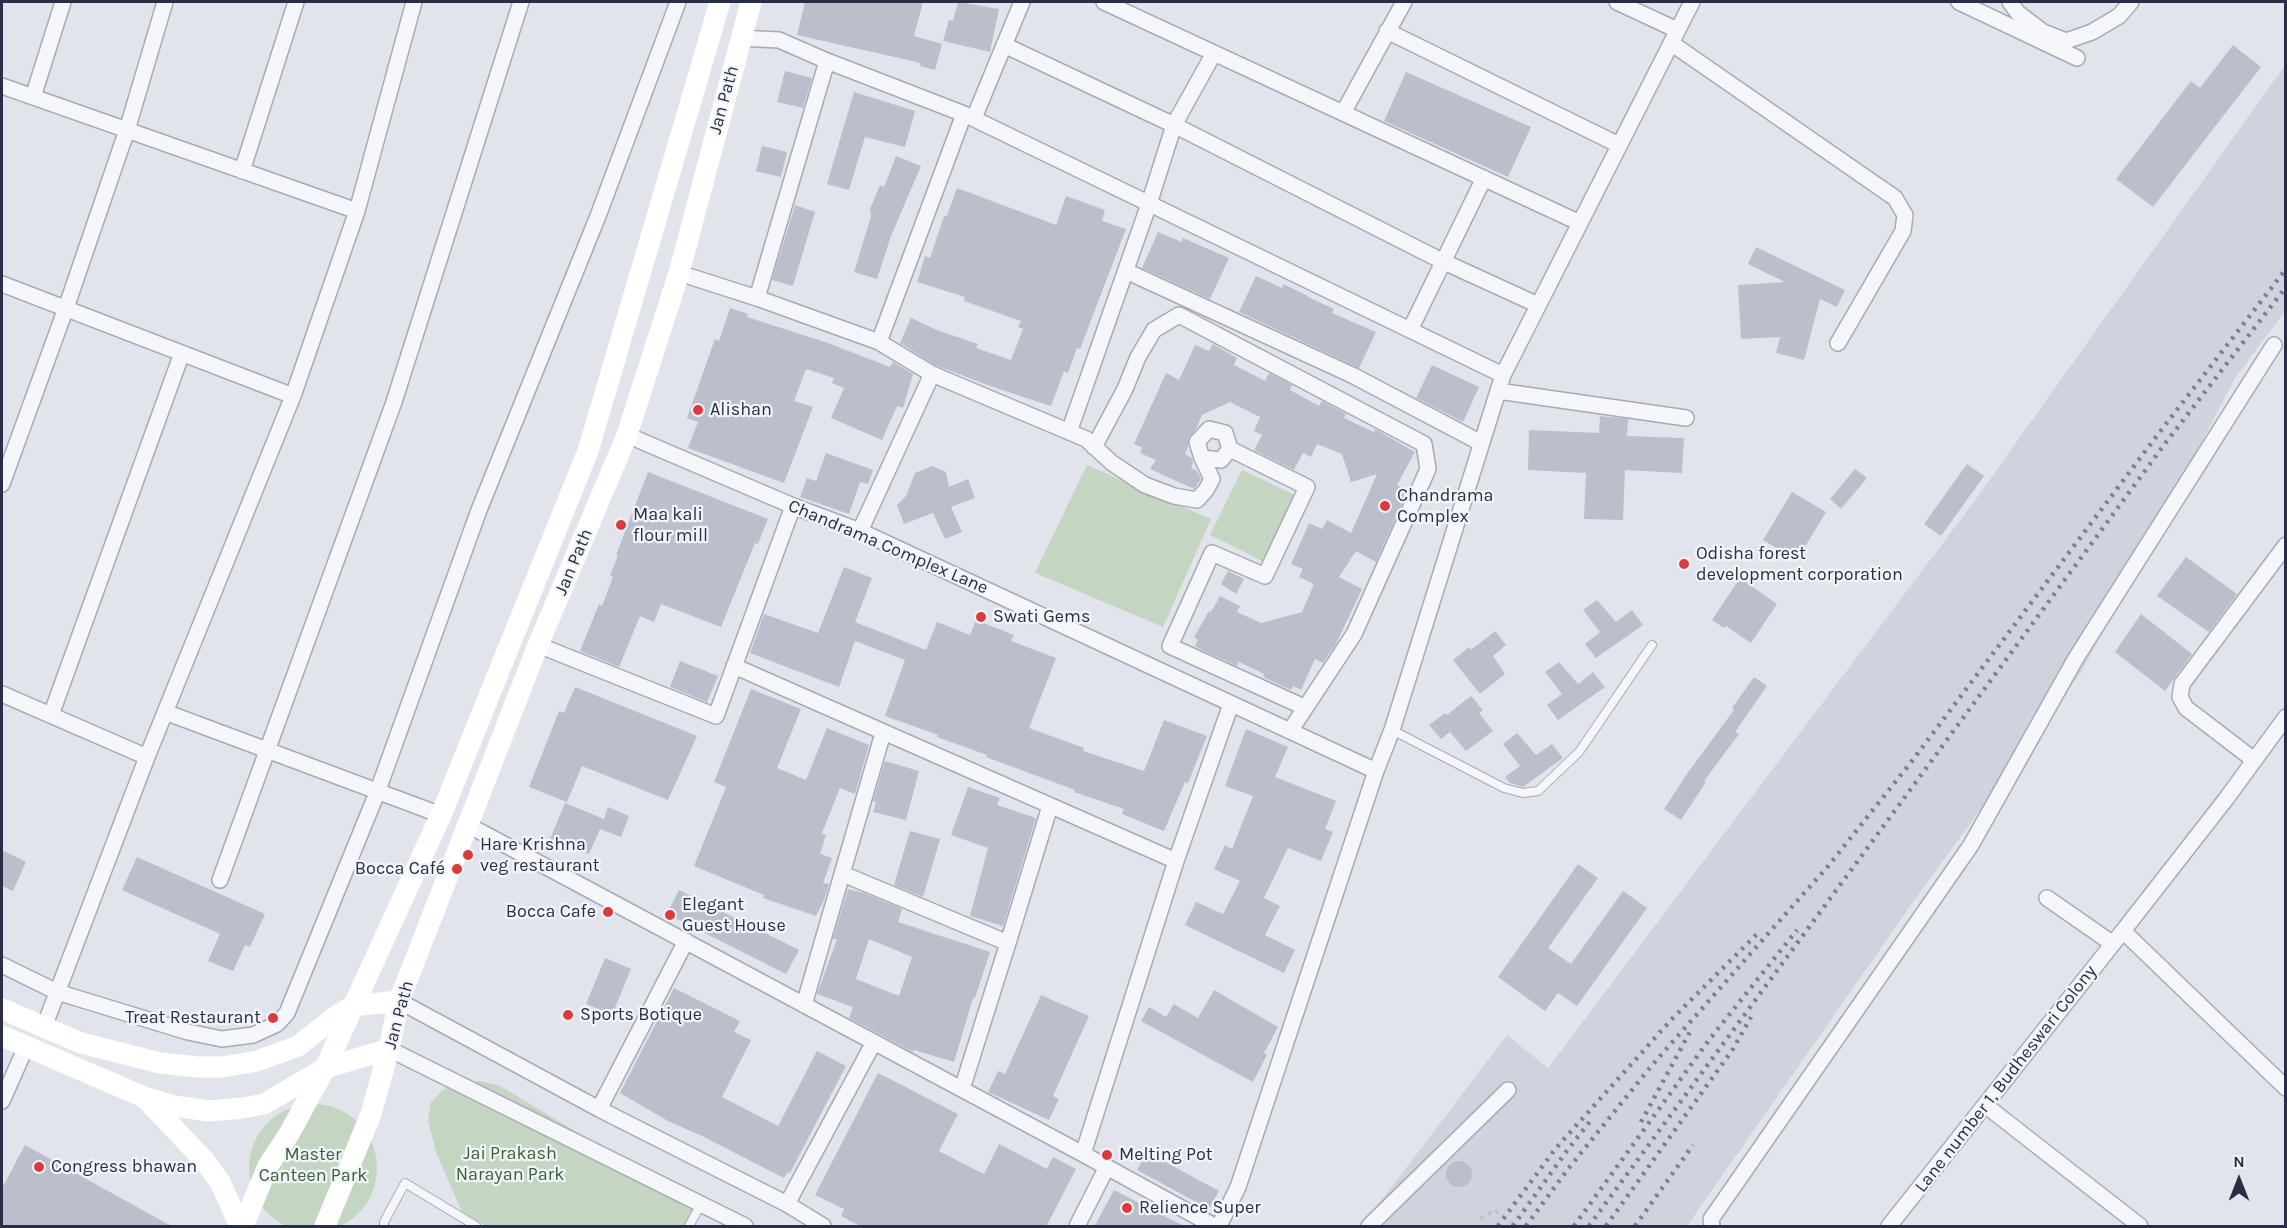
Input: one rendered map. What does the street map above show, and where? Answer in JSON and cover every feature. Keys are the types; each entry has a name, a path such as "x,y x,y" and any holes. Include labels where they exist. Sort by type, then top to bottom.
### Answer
{"main road":[{"name":"Jan Path","path":"241,1227 268,1166 289,1134 325,1068 441,815 588,451 720,2"},
{"name":"Jan Path","path":"325,1227 371,1114 389,1049 399,1001 538,645 627,435 679,273 751,2"},
{"path":"2,1009 81,1043 160,1063 223,1067 257,1061 298,1046 336,1016 353,1006 399,1001"},
{"path":"2,1036 144,1097 174,1106 208,1111 264,1104 325,1068 389,1049"},
{"path":"144,1097 203,1159 220,1182 241,1227"}],"street":[{"path":"33,97 63,2"},
{"path":"2,484 127,130 165,2"},
{"path":"242,171 296,2"},
{"path":"44,1027 147,757 293,396 357,211 414,2"},
{"path":"219,880 394,402 521,2"},
{"path":"2,965 57,992 188,1032 222,1039 253,1035 277,1024 287,1013 377,793 479,510 598,216 678,2"},
{"path":"879,342 969,116 1004,45 1022,2"},
{"path":"1104,2 1580,223"},
{"path":"1343,113 1404,2"},
{"path":"1617,2 1674,37 1895,198 1905,215 1904,231 1838,344"},
{"path":"1219,1227 1238,1187 1376,771 1392,730 1503,375 1692,2"},
{"path":"1959,2 2077,58"},
{"path":"2010,2 2018,13 2043,32 2066,41 2092,32 2120,16 2131,2"},
{"path":"1387,31 1619,145"},
{"path":"740,38 779,39 827,61 969,116 1503,375"},
{"path":"1004,45 1174,125 1442,261 1538,305"},
{"path":"1070,432 1174,125 1214,53"},
{"path":"758,298 827,61"},
{"path":"2,86 357,211"},
{"path":"1410,330 1484,178"},
{"path":"1126,271 1354,376 1481,443"},
{"path":"679,273 758,298 879,342 932,375 1086,439 1112,463 1145,485 1174,496 1197,500 1212,479 1197,442 1209,429 1225,433 1230,449 1307,487 1265,576 1212,553 1170,646 1304,707"},
{"path":"2,284 293,396"},
{"path":"1094,447 1125,389 1138,357 1154,330 1179,315 1424,444 1428,470 1354,634 1290,731"},
{"path":"1712,1227 1712,1219 1716,1212 1971,845 2076,658 2274,345"},
{"path":"51,715 182,353"},
{"path":"860,531 932,375"},
{"path":"1498,391 1686,418"},
{"name":"Chandrama Complex Lane","path":"627,435 793,506 860,531 1376,771"},
{"path":"1202,458 1221,460 1230,449"},
{"path":"538,645 716,716 793,506"},
{"path":"2254,760 2186,708 2180,698 2182,684 2286,545"},
{"path":"734,666 1176,861"},
{"path":"2,694 147,757"},
{"path":"1083,1154 1176,861 1231,704"},
{"path":"165,712 441,815"},
{"name":"Lane number 1, Budheswari Colony","path":"1889,1227 2113,944 2286,717"},
{"path":"804,1005 883,733"},
{"path":"962,1089 1050,806"},
{"path":"468,825 1083,1154 1214,1227"},
{"path":"843,874 1008,943"},
{"path":"2047,897 2113,944"},
{"path":"2123,931 2286,1088"},
{"path":"599,1109 686,941"},
{"path":"399,1001 599,1109 787,1204 823,1227"},
{"path":"787,1204 874,1042"},
{"path":"2,1101 26,1047"},
{"path":"389,1049 744,1227"},
{"path":"1369,1227 1509,1090"},
{"path":"1985,1105 2140,1227"},
{"path":"1077,1227 1107,1167"}],"lane":[{"path":"1392,730 1504,788 1523,793 1538,790 1579,752 1652,645"},
{"path":"384,1227 384,1222 405,1183 476,1227"},
{"path":"689,1227 701,1204"}],"path":[{"path":"1480,1219 1494,1210 1516,1227"}],"shaded area":[{"path":"2285,65 2285,311 2235,378 2082,671 1920,892 1687,1226 1362,1226 1507,1035 1548,1068 1976,499"}],"green space":[{"path":"1087,465 1211,519 1163,627 1035,573"},
{"path":"1242,470 1297,496 1266,563 1210,535"},
{"name":"Jai Prakash Narayan Park","path":"479,1081 498,1085 697,1204 684,1226 486,1226 462,1212 436,1152 428,1120 431,1102 443,1090 458,1083"},
{"name":"Master Canteen Park","path":"313,1104 337,1109 358,1123 372,1144 377,1168 372,1192 358,1213 337,1227 313,1232 289,1227 268,1213 254,1192 249,1168 254,1144 268,1123 289,1109"}],"building":[{"path":"805,2 923,2 914,36 942,44 935,70 920,66 921,63 797,35"},
{"path":"958,2 999,9 990,52 943,41 949,20 953,21"},
{"path":"2233,45 2261,67 2153,207 2116,179 2191,81 2200,88"},
{"path":"785,71 812,78 803,108 777,102"},
{"path":"1406,72 1531,127 1508,177 1384,121"},
{"path":"854,92 915,111 905,147 865,137 849,190 827,184"},
{"path":"762,146 787,152 781,177 756,171"},
{"path":"896,156 921,166 891,236 877,279 854,272 871,216 870,209 880,185 884,187"},
{"path":"957,188 1056,225 1066,196 1105,210 1102,221 1126,229 1080,349 1077,348 1068,373 1064,371 1051,406 935,365 900,343 911,318 978,344 976,348 1011,360 1023,329 1018,327 1021,321 964,301 965,297 917,282 925,256 930,258 944,216 947,216"},
{"path":"795,205 815,212 793,286 772,280"},
{"path":"1158,232 1182,242 1183,238 1229,258 1210,299 1142,268"},
{"path":"1756,247 1845,290 1837,307 1820,299 1804,360 1776,353 1780,337 1741,339 1738,285 1785,282 1748,264"},
{"path":"1256,276 1282,288 1283,284 1334,309 1332,313 1376,332 1359,368 1239,312"},
{"path":"730,308 748,314 747,317 828,343 890,367 893,362 913,374 903,408 897,406 882,440 831,418 844,388 832,383 834,378 806,369 794,401 813,407 784,483 688,448 698,422 687,418 715,339 719,341"},
{"name":"Chandrama Complex","path":"1213,344 1237,358 1234,365 1265,381 1269,373 1292,385 1290,390 1319,406 1322,401 1346,414 1344,418 1374,432 1375,429 1415,452 1397,485 1408,490 1376,562 1356,551 1339,577 1362,589 1337,642 1323,663 1315,659 1301,690 1293,686 1291,690 1263,677 1264,674 1239,662 1237,666 1202,650 1195,646 1198,640 1194,637 1220,596 1240,606 1237,612 1261,623 1302,612 1314,584 1299,577 1303,569 1291,564 1309,523 1322,529 1327,520 1351,533 1377,474 1351,482 1342,454 1317,444 1311,457 1303,453 1294,470 1254,450 1262,435 1254,431 1260,417 1230,402 1202,415 1196,429 1188,439 1185,454 1192,458 1191,468 1197,471 1201,479 1194,489 1150,469 1156,460 1140,453 1142,447 1134,444 1166,373 1179,380 1195,345 1209,351"},
{"path":"1432,365 1479,387 1463,422 1416,398"},
{"path":"1600,416 1628,419 1627,436 1684,438 1682,473 1625,470 1623,520 1584,519 1586,473 1528,470 1529,430 1599,433"},
{"path":"826,453 873,470 868,484 860,482 849,514 800,497 807,478 816,481"},
{"path":"1967,464 1984,476 1941,536 1924,524"},
{"path":"932,466 946,472 949,487 968,479 975,498 951,507 962,532 945,539 933,513 904,524 897,505 906,496 915,473"},
{"path":"1855,469 1867,478 1841,509 1830,499"},
{"path":"648,472 768,519 758,544 755,543 721,627 661,604 654,622 640,616 619,667 580,651 599,604 602,606 613,577 610,576 618,555 616,555"},
{"path":"1792,492 1826,512 1797,560 1763,540"},
{"path":"2186,557 2237,594 2209,632 2157,596"},
{"path":"844,567 872,578 855,622 926,650 937,622 970,635 976,620 1014,635 1011,641 1056,658 1029,728 1084,748 1083,751 1144,771 1164,720 1207,736 1188,783 1185,782 1164,831 1122,814 1124,809 1074,792 1075,790 885,716 905,660 855,641 839,687 750,653 764,614 818,633"},
{"path":"1228,571 1244,579 1236,594 1221,584"},
{"path":"1740,578 1777,604 1751,643 1726,626 1724,628 1712,620"},
{"path":"1597,600 1616,622 1632,610 1643,625 1596,658 1585,644 1600,632 1583,610"},
{"path":"2141,614 2192,654 2165,691 2115,652"},
{"path":"1495,631 1506,645 1493,656 1505,674 1480,694 1453,660 1469,647 1471,650"},
{"path":"680,661 718,676 707,702 670,687"},
{"path":"1559,662 1578,684 1593,672 1605,687 1558,720 1547,705 1562,694 1545,672"},
{"path":"1754,677 1767,686 1735,732 1739,734 1704,781 1706,782 1681,820 1664,809 1734,710 1732,708"},
{"path":"575,687 697,736 668,800 582,766 567,802 529,787 559,711 564,713"},
{"path":"751,689 801,709 777,768 806,780 827,728 869,745 855,794 840,788 822,833 826,835 820,854 832,858 823,883 829,884 816,916 763,898 764,895 694,866 726,787 714,782"},
{"path":"1471,696 1483,710 1479,713 1493,731 1466,751 1450,732 1441,739 1429,725 1445,713 1447,715"},
{"path":"1246,729 1288,747 1275,777 1336,801 1325,829 1333,832 1321,861 1288,848 1264,898 1280,906 1265,935 1295,950 1284,973 1185,925 1196,902 1223,914 1240,881 1214,869 1225,845 1232,849 1253,796 1225,786"},
{"path":"1517,733 1536,755 1552,744 1563,758 1523,787 1510,783 1505,777 1520,766 1503,744"},
{"path":"885,761 919,771 906,820 873,812 876,802 873,801"},
{"path":"968,787 1000,798 997,805 1036,818 1003,926 970,916 988,848 951,835"},
{"path":"565,803 604,819 608,807 629,816 621,837 600,829 589,854 550,839"},
{"path":"910,831 940,839 923,897 894,885"},
{"path":"2,850 26,862 13,891 2,886"},
{"path":"137,857 265,914 250,947 245,945 233,971 208,961 220,934 122,890"},
{"path":"1578,864 1598,878 1548,948 1571,964 1623,891 1647,908 1577,1006 1558,993 1545,1011 1498,977"},
{"path":"848,889 864,893 902,909 898,922 990,952 975,998 973,998 954,1062 914,1050 913,1052 849,1018 853,1007 817,994 837,939 833,939","holes":["869,939 912,957 899,996 856,979"]},
{"path":"679,890 799,950 786,974 667,914"},
{"path":"605,958 631,969 612,1015 586,1004"},
{"path":"674,988 740,1021 734,1032 751,1040 722,1097 778,1126 817,1051 846,1066 790,1173 788,1172 784,1178 668,1121 620,1093"},
{"path":"1214,990 1278,1027 1264,1053 1267,1055 1253,1082 1141,1021 1149,1007 1166,1017 1174,1004 1198,1018"},
{"path":"1041,995 1089,1016 1053,1096 1059,1099 1049,1120 988,1092 998,1071 1005,1074"},
{"path":"878,1073 958,1114 939,1151 984,1174 999,1144 1047,1169 1053,1157 1076,1169 1046,1227 862,1227 841,1216 844,1209 815,1195"},
{"name":"Congress bhawan","path":"25,1145 173,1227 2,1227 2,1188"},
{"path":"1147,1152 1219,1191 1209,1209 1137,1170"},
{"path":"1459,1161 1468,1165 1472,1174 1468,1183 1459,1187 1450,1183 1446,1174 1450,1165"},
{"name":"Relience Super","path":"1114,1190 1186,1227 1094,1227"}],"railway":[{"path":"1526,1226 1568,1169 1653,1064 1829,865 1912,761 2159,433 2286,269"},
{"path":"1589,1226 2167,441 2286,287"},
{"path":"1574,1226 1709,1040 1797,930"},
{"path":"1498,1226 1556,1148 1671,1020 1757,934"},
{"path":"1606,1226 1733,1049 1751,1017"},
{"path":"1641,1122 1691,1030"},
{"path":"1513,1226 1591,1120"},
{"path":"1635,1226 1693,1145"}],"place":[{"name":"Alishan","path":"698,410"},
{"name":"Chandrama Complex","path":"1385,506"},
{"name":"Maa kali flour mill","path":"621,525"},
{"name":"Odisha forest development corporation","path":"1684,564"},
{"name":"Swati Gems","path":"981,617"},
{"name":"Hare Krishna veg restaurant","path":"468,855"},
{"name":"Bocca Café","path":"457,869"},
{"name":"Bocca Cafe","path":"608,912"},
{"name":"Elegant Guest House","path":"670,915"},
{"name":"Sports Botique","path":"568,1015"},
{"name":"Treat Restaurant","path":"273,1018"},
{"name":"Melting Pot","path":"1107,1155"},
{"name":"Congress bhawan","path":"39,1167"},
{"name":"Relience Super","path":"1127,1208"}]}
